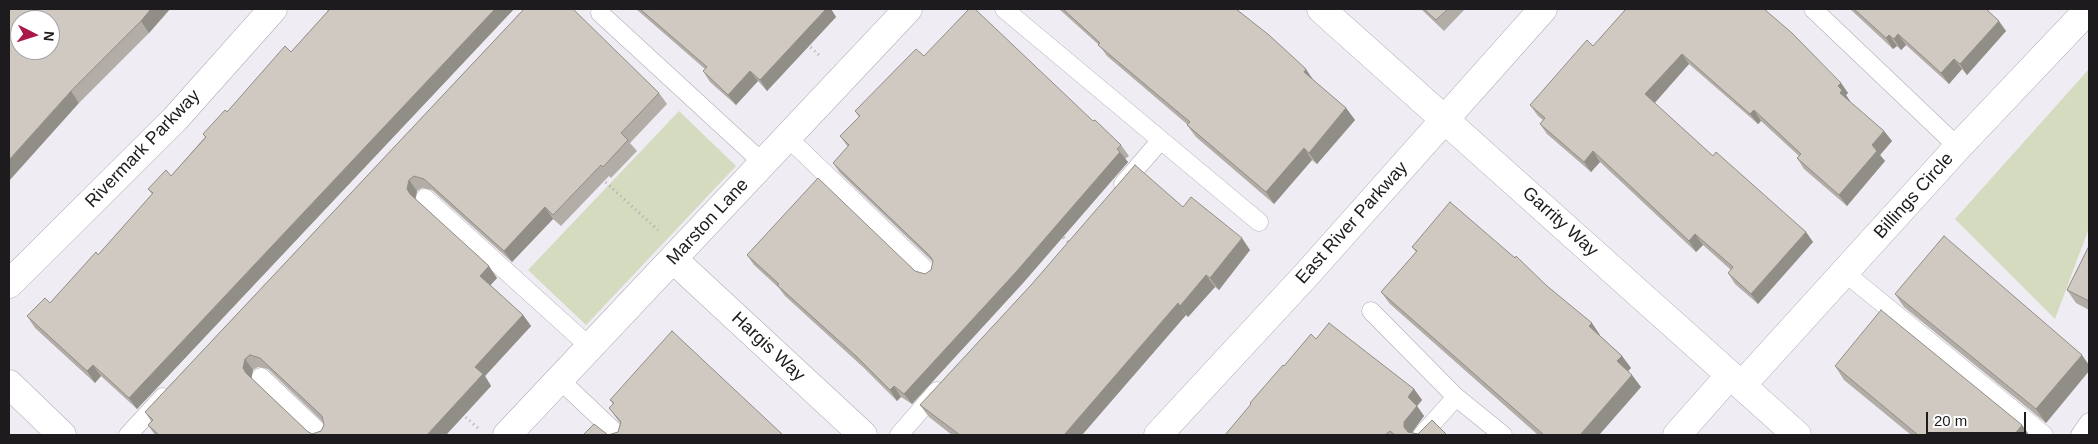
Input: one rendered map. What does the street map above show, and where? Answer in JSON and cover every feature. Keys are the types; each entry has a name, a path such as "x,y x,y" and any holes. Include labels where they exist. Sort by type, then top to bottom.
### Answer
{"street":[{"name":"Rivermark Parkway","path":"9,284 175,119 273,9"},
{"name":"Marston Lane","path":"507,435 908,9"},
{"name":"Garrity Way","path":"1321,9 1797,435"},
{"name":"East River Parkway","path":"1158,435 1308,273 1543,9"},
{"name":"Billings Circle","path":"1677,435 1736,380 1844,272 1919,192 1958,147 2089,9"},
{"name":"Hargis Way","path":"677,255 863,435"},
{"path":"9,384 62,435"}],"lane":[{"path":"1004,9 1259,222"},
{"path":"1813,9 1958,147"},
{"path":"600,13 763,163"},
{"path":"788,137 930,274"},
{"path":"1109,200 1160,141"},
{"path":"425,198 590,347"},
{"path":"1844,272 2044,435"},
{"path":"1371,311 1456,397 1503,435"},
{"path":"260,377 322,435"},
{"path":"560,380 618,435"},
{"path":"899,435 946,381"},
{"path":"128,435 173,387"},
{"path":"1422,435 1456,397"},
{"path":"2080,435 2089,422"}],"path":[{"path":"802,39 844,78"},
{"path":"600,177 677,255"},
{"path":"1056,231 1070,244"},
{"path":"461,413 481,431"}],"green space":[{"path":"2089,69 2089,228 2055,319 1955,219"},
{"path":"679,111 736,166 586,325 528,270"}],"building":[{"path":"9,9 151,9 141,21 71,91 9,160"},
{"path":"328,9 495,9 129,398 93,365 87,371 27,316 45,298 50,303 96,252 98,255 153,193 148,189 166,170 171,176 206,137 203,134 225,110 227,112 285,46 291,52"},
{"path":"524,9 573,9 659,93 621,133 628,140 603,167 601,165 553,215 545,207 504,251 424,179 414,176 409,180 407,189 410,194 489,266 480,276 523,315 475,367 483,374 427,435 159,435 148,425 153,420 145,412","holes":["250,355 260,358 322,416 324,425 321,431 312,434 307,431 246,373 243,368 245,359"]},
{"path":"640,9 826,9 760,80 750,71 728,95 703,71 707,67"},
{"path":"969,9 975,9 1093,121 1095,120 1121,145 1117,149 1120,152 1016,272 904,394 894,386 890,390 747,255 818,178 915,271 925,274 931,270 933,261 930,256 833,163 849,145 840,136 860,116 855,111 916,49 924,56"},
{"path":"1063,9 1236,9 1269,35 1306,69 1304,72 1346,108 1309,153 1304,148 1266,192 1187,125 1190,122 1098,45 1100,43"},
{"path":"1424,9 1448,9 1436,20"},
{"path":"1626,9 1764,9 1792,33 1841,83 1838,86 1842,90 1840,93 1884,131 1872,145 1877,151 1839,195 1797,158 1801,154 1754,110 1750,114 1682,54 1645,94 1713,156 1716,152 1806,232 1751,294 1728,273 1733,267 1695,234 1689,241 1593,151 1584,162 1540,124 1545,118 1530,105 1587,40 1593,46"},
{"path":"1854,9 1986,9 1999,21 1960,64 1954,59 1941,73 1898,34 1894,39 1889,35 1886,38"},
{"path":"1135,165 1183,207 1191,197 1242,238 1210,278 1206,275 1180,306 1178,303 1064,435 960,435 920,405 1031,285"},
{"path":"1450,202 1515,258 1516,256 1547,286 1592,323 1589,326 1622,356 1617,361 1632,375 1580,435 1544,435 1381,292 1417,251 1412,247"},
{"path":"1944,236 2082,355 2036,409 1895,294"},
{"path":"2089,246 2089,301 2067,290"},
{"path":"1881,310 2022,425 2014,435 1918,435 1835,366"},
{"path":"1329,323 1414,389 1408,397 1417,406 1404,422 1404,427 1408,432 1418,434 1432,420 1447,435 1395,435 1390,431 1385,435 1225,435 1250,403 1311,334 1316,339"},
{"path":"672,331 783,435 608,435 618,432 621,422 609,408 614,403 610,400"},
{"path":"594,424 608,435 583,435"}]}
